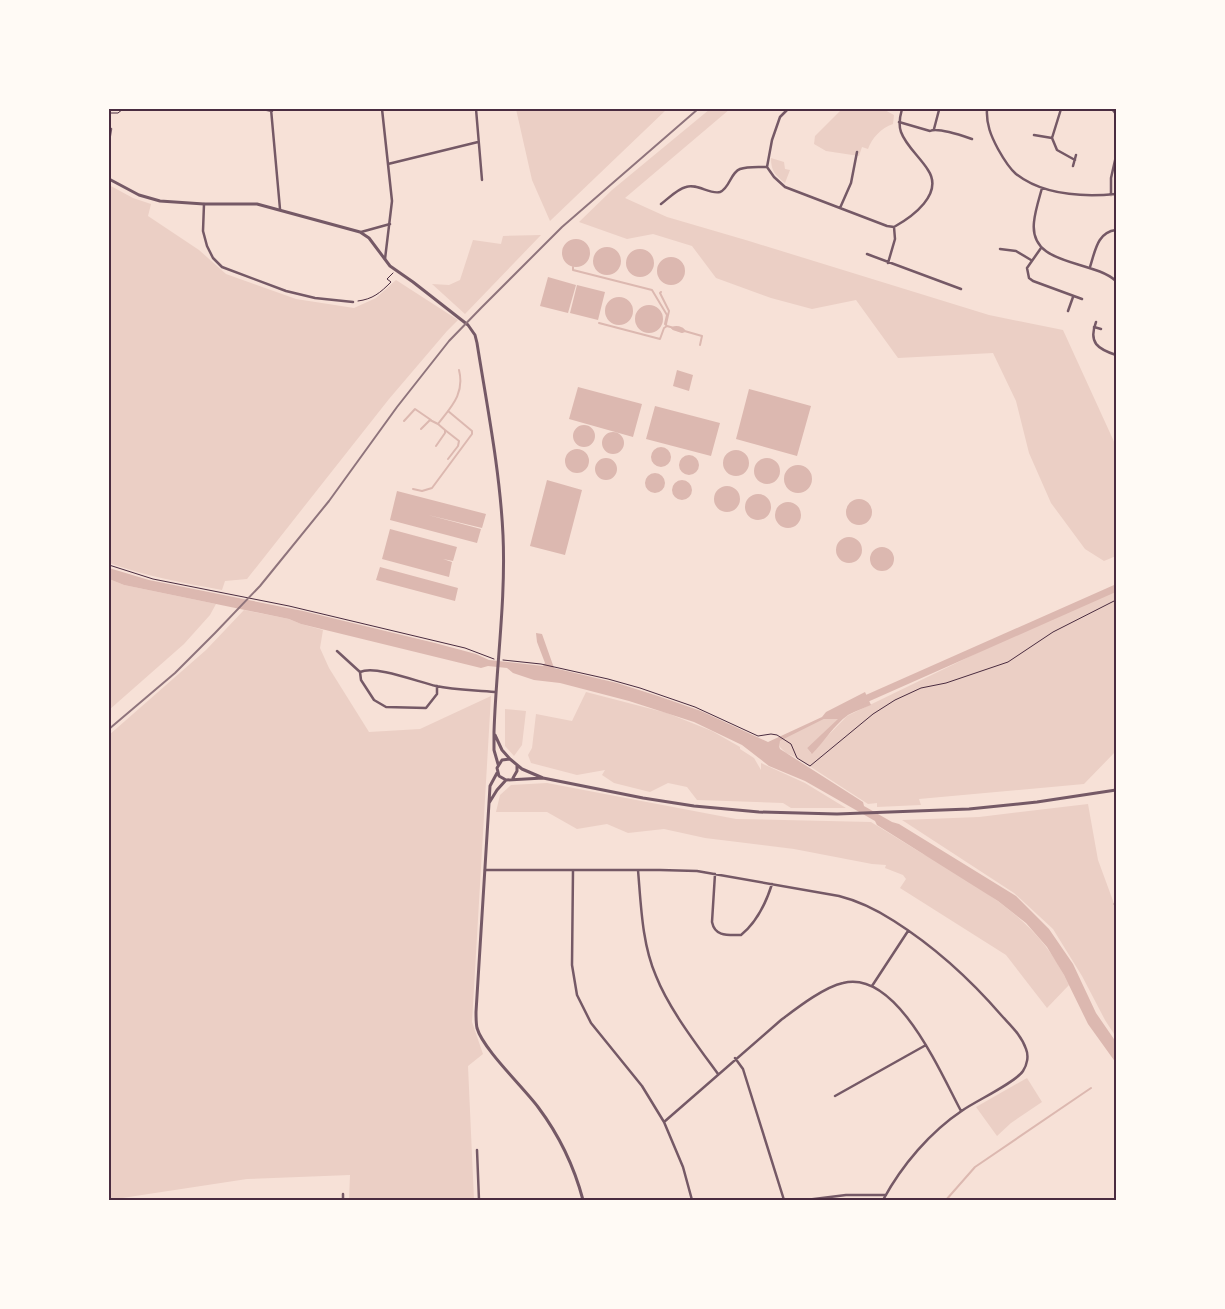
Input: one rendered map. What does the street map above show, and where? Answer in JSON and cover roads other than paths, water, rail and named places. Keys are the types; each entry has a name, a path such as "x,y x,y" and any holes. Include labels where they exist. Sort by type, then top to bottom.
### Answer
{"street":[{"path":"263,109 272,110 280,209"},
{"path":"382,109 392,201 385,260"},
{"path":"476,109 482,180"},
{"path":"788,109 780,117 772,140 767,167 774,177 785,187 894,227 926,202 932,190 933,180 930,172 900,130 899,122 902,109"},
{"path":"987,109 990,135 1002,158 1014,172 1042,188 1077,194 1116,194"},
{"path":"1061,109 1052,138 1057,150 1075,160"},
{"path":"1112,109 1116,114"},
{"path":"934,129 939,110"},
{"path":"899,122 930,131 934,129 972,139"},
{"path":"109,141 111,129"},
{"path":"1034,135 1052,138"},
{"path":"388,164 478,142"},
{"path":"840,208 851,183 857,152"},
{"path":"1073,166 1076,155"},
{"path":"1111,194 1112,169 1116,156"},
{"path":"661,204 684,187 691,186 721,192 726,188 734,172 742,168 767,167"},
{"path":"109,179 126,190 148,198 168,202 204,204 258,204 360,232 368,238 395,270 414,282 471,329 476,343 498,481 503,536 501,615 494,732 494,750 498,764 497,774 490,786 476,1012 478,1028 485,1043 538,1107 555,1133 572,1164 583,1200"},
{"path":"1042,188 1033,224 1041,248 1053,256 1105,273 1116,282"},
{"path":"204,204 203,231 207,246 213,258 222,267 286,291 315,298 353,302"},
{"path":"360,232 390,224"},
{"path":"888,262 895,239 894,227"},
{"path":"1090,267 1100,238 1108,231 1116,230"},
{"path":"1000,248 1016,251 1031,260"},
{"path":"1041,248 1027,268 1029,278 1033,282 1082,299"},
{"path":"867,254 961,289"},
{"path":"1068,311 1073,297"},
{"path":"1096,322 1094,337 1098,347 1116,355"},
{"path":"1094,327 1101,329"},
{"path":"337,651 360,672 361,680 374,700 386,707 426,708 437,694 438,686"},
{"path":"347,659 348,653"},
{"path":"360,672 365,670 384,672 438,686 495,692"},
{"path":"494,732 502,750 516,765 543,778 694,806 760,812 837,814 911,812 1029,803 1116,790"},
{"path":"498,764 502,760 510,759"},
{"path":"489,803 497,790 516,774 516,765"},
{"path":"497,774 500,778 508,780 543,778"},
{"path":"485,870 678,870 772,884 854,900 877,911 940,953 962,973 1018,1033 1027,1051 1026,1066 1018,1077 961,1111 922,1146 883,1200"},
{"path":"573,870 572,965 577,995 590,1023 642,1086 664,1122 683,1167 692,1200"},
{"path":"638,870 643,921 650,960 655,975 666,998 718,1074"},
{"path":"714,874 712,922 713,928 721,934 741,935 748,930 765,902 772,884"},
{"path":"872,986 908,931"},
{"path":"664,1122 735,1058 799,1006 831,988 849,982 858,982 872,986 905,1014 926,1045 961,1111"},
{"path":"836,1096 926,1045"},
{"path":"735,1058 742,1068 784,1200"},
{"path":"478,1150 479,1200"},
{"path":"342,1194 342,1200"},
{"path":"806,1200 846,1195 886,1195"}],"waterway":[{"path":"573,267 573,270 652,290 667,315 665,324 667,326"},
{"path":"661,292 669,311 666,324"},
{"path":"599,323 660,339 664,328 667,326 702,336 700,345"},
{"path":"672,328 679,327 685,331"},
{"path":"673,329 685,331"},
{"path":"436,446 445,433 445,430 438,424 456,400 460,386 459,370"},
{"path":"404,421 415,409 431,420"},
{"path":"413,489 422,491 432,488 472,434 472,431 448,411"},
{"path":"421,429 430,420 438,424"},
{"path":"445,430 459,441 458,446 448,459"},
{"path":"861,701 1116,588"},
{"path":"946,1200 975,1167 1091,1088"}],"railway":[{"path":"109,729 175,673 260,586 329,501 397,407 449,341 562,227 698,109"}]}
